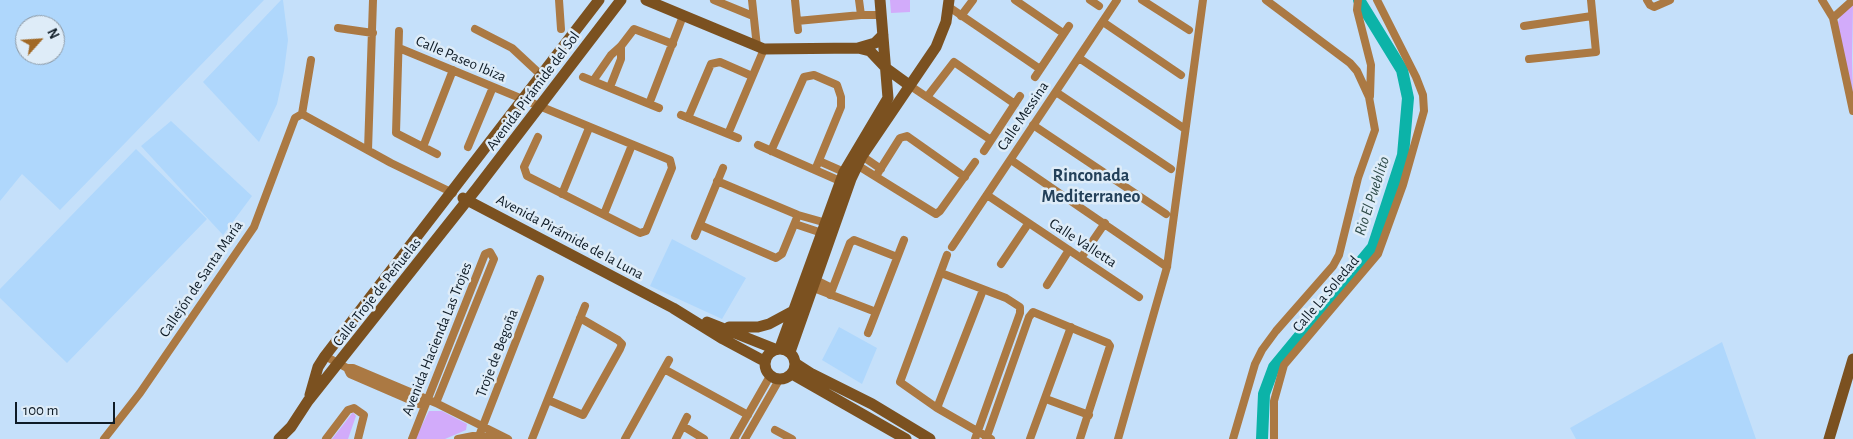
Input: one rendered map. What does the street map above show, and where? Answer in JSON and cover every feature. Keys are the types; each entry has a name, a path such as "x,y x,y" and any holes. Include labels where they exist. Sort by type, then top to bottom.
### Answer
{"street":[{"path":"368,150 373,0"},
{"path":"559,0 561,29"},
{"name":"Avenida Pirámide del Sol","path":"453,193 599,0"},
{"name":"Avenida Pirámide del Sol","path":"468,200 621,0"},
{"path":"646,0 761,48 858,48 870,51 886,69 991,140"},
{"path":"714,0 753,16"},
{"path":"728,134 752,76 761,48 753,16 752,0"},
{"path":"795,0 798,30"},
{"path":"859,0 861,15"},
{"path":"782,350 838,175 885,107 889,88 880,0"},
{"path":"960,15 973,0"},
{"path":"1015,0 1063,33"},
{"path":"1090,0 1099,6"},
{"name":"Calle Messina","path":"952,247 1116,0"},
{"path":"1142,0 1189,30"},
{"path":"1118,439 1167,266 1203,0"},
{"path":"1233,439 1255,364 1262,350 1282,324 1333,266 1339,255 1358,178 1375,130 1369,97 1357,70 1350,62 1266,0"},
{"path":"1358,0 1357,10 1371,65 1369,97"},
{"name":"Calle La Soledad","path":"1274,439 1274,401 1284,365 1378,254 1403,184 1424,111 1423,95 1416,77 1377,0"},
{"path":"1529,59 1596,52 1591,0"},
{"path":"1650,3 1670,0"},
{"path":"1822,0 1833,18 1853,111"},
{"path":"1833,18 1853,0"},
{"path":"774,378 765,369 764,361 766,356 782,350 812,283 822,228 860,160 909,84 936,47 949,4 960,15 1040,69"},
{"path":"797,21 882,15"},
{"path":"649,104 683,16"},
{"path":"1524,26 1592,16"},
{"path":"1103,22 1181,75"},
{"path":"1034,77 1069,26"},
{"path":"338,28 373,33"},
{"path":"475,29 512,48 541,75"},
{"path":"592,81 611,55 621,46 634,29 673,44"},
{"path":"399,31 396,133 437,154"},
{"path":"858,48 875,43 883,35"},
{"path":"610,87 621,59 621,46"},
{"name":"Calle Paseo Ibiza","path":"399,48 540,108 670,160 672,168 646,231 640,233 604,214"},
{"path":"1079,58 1185,129"},
{"path":"311,60 302,114 453,193"},
{"path":"738,138 684,116 711,64 720,62 752,76"},
{"path":"925,96 954,62 1015,104"},
{"path":"422,148 453,70"},
{"path":"771,151 804,77 814,75 837,85 841,97 841,107 815,170"},
{"path":"583,77 659,108"},
{"path":"468,147 493,87"},
{"path":"1056,92 1171,169"},
{"path":"984,151 1020,96"},
{"name":"Callejón de Santa María","path":"104,439 140,393 254,227 295,118 302,114"},
{"path":"1033,125 1166,214"},
{"path":"562,194 589,128"},
{"path":"877,172 900,138 907,136 965,177"},
{"path":"538,137 524,172 527,176 604,214 632,145"},
{"path":"758,145 815,170 838,175"},
{"path":"860,160 936,214 940,212 975,162"},
{"path":"1011,160 1167,266"},
{"path":"819,161 838,175"},
{"path":"694,236 723,168"},
{"path":"462,180 468,189 478,188"},
{"path":"717,181 798,215 822,228"},
{"name":"Avenida Pirámide de la Luna","path":"453,193 673,308 764,361"},
{"name":"Calle Troje de Peñuelas","path":"308,400 318,367 325,356 453,193"},
{"name":"Calle Valletta","path":"987,195 1028,224 1140,296"},
{"name":"Calle Troje de Peñuelas","path":"279,439 291,427 308,400 344,366 468,200"},
{"path":"700,225 776,258 782,254 798,215"},
{"path":"1081,258 1105,223"},
{"path":"795,224 822,228"},
{"path":"1001,264 1028,224"},
{"path":"829,290 850,243 854,240 897,257"},
{"path":"868,334 904,240"},
{"path":"1047,285 1069,250"},
{"name":"Avenida Hacienda Las Trojes","path":"412,439 485,254 490,252 494,259 436,403"},
{"path":"947,255 900,382 977,435 988,438 1029,317 1033,312 1039,313 1108,343 1110,346 1080,439"},
{"path":"941,273 1020,306 1020,313 977,435"},
{"name":"Troje de Begoña","path":"479,436 540,279"},
{"path":"812,283 876,312"},
{"path":"937,408 983,290"},
{"path":"532,439 585,306"},
{"name":"Avenida Pirámide de la Luna","path":"673,308 782,350"},
{"path":"713,325 746,328 758,327 769,324 795,310"},
{"path":"548,400 583,414 622,344 580,318"},
{"path":"1030,439 1071,327"},
{"path":"782,350 794,369 906,439"},
{"path":"325,356 425,403 436,403 507,438"},
{"path":"1829,439 1853,359"},
{"path":"625,439 669,360"},
{"path":"664,369 748,415"},
{"path":"734,439 774,378 794,369 812,374 872,404 930,439"},
{"path":"745,439 774,378"},
{"path":"1046,399 1089,415"},
{"path":"326,439 348,410 354,408 364,415 358,439"},
{"path":"676,439 687,417"},
{"path":"683,426 704,439"},
{"path":"775,430 792,439"},
{"path":"458,439 479,436 507,438"}],"shaded area":[{"path":"0,0 264,0 60,210 22,174 0,201"},
{"path":"283,0 288,40 284,71 277,104 259,142 203,82"},
{"path":"890,0 910,0 910,12 891,13"},
{"path":"1853,4 1853,99 1837,25 1841,14"},
{"path":"171,121 252,196 223,235 141,146"},
{"path":"136,149 207,219 67,363 0,298 0,289"},
{"path":"672,239 746,278 722,319 650,286"},
{"path":"839,327 877,348 862,384 822,360"},
{"path":"1722,342 1756,439 1576,439 1570,428"},
{"path":"429,411 442,411 467,424 466,430 445,439 415,439"},
{"path":"353,412 356,416 348,439 332,439"}],"waterway":[{"name":"Rio El Pueblito","path":"1262,439 1264,394 1274,367 1373,247 1403,155 1408,98 1402,70 1359,0"}],"district":[{"name":"Rinconada Mediterraneo","path":"1091,186"}]}
